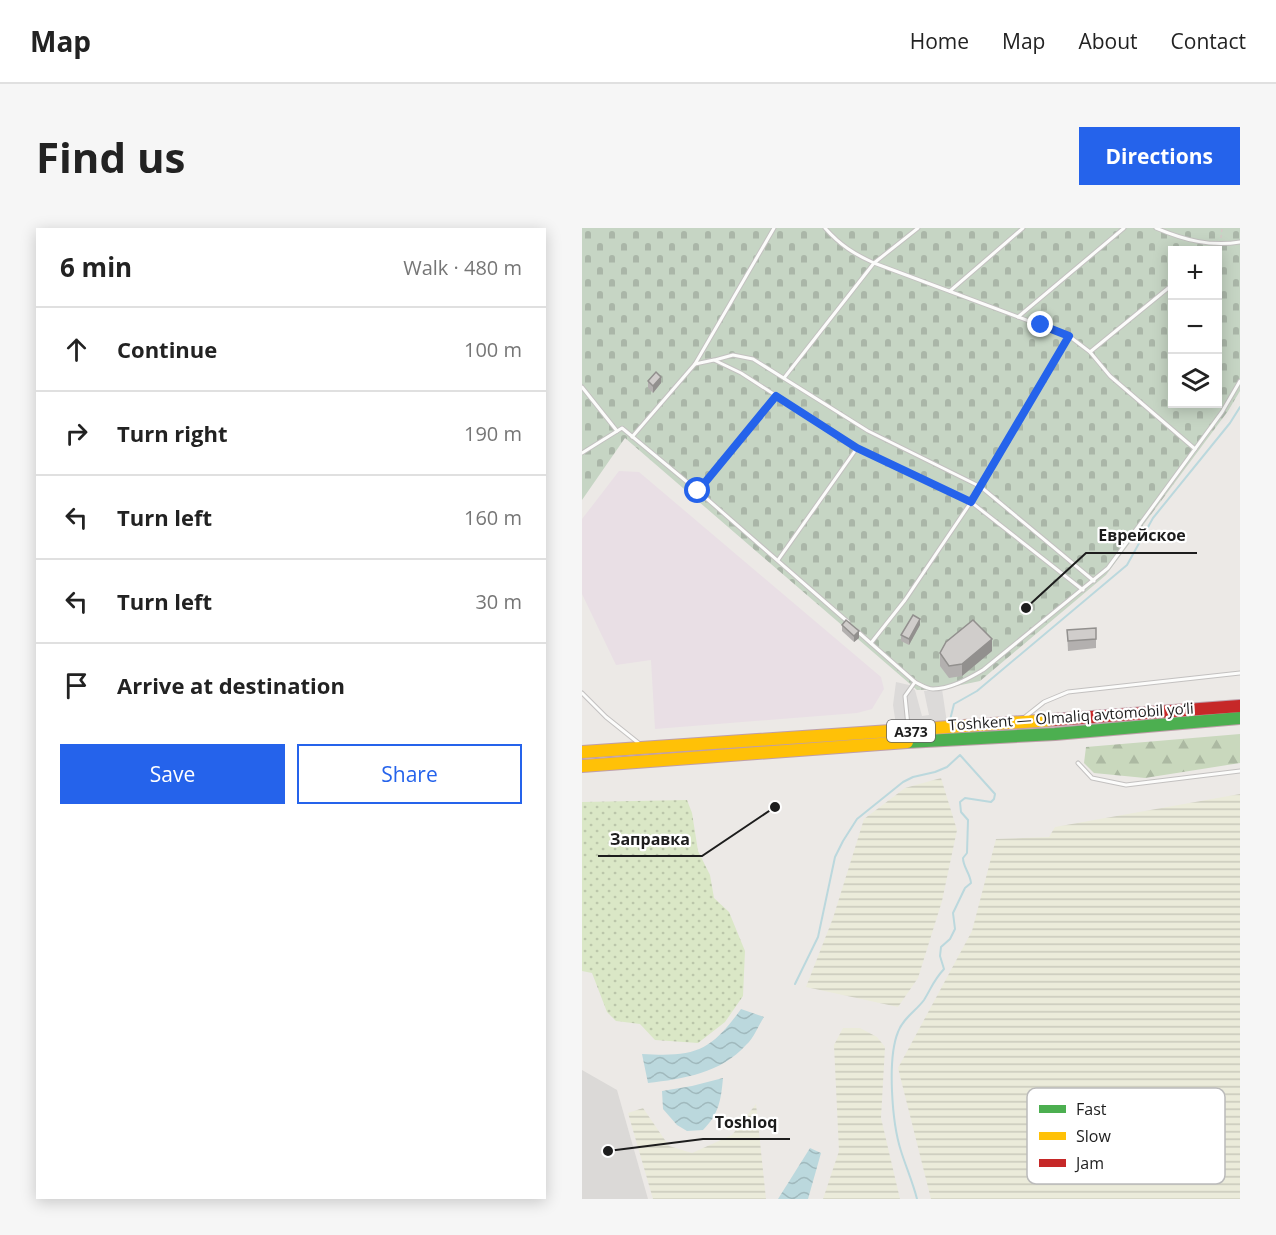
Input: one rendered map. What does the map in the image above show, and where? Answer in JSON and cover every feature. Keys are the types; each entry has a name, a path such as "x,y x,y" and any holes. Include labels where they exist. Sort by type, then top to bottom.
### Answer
{"highway":[{"name":"Toshkent — Olmaliq avtomobil yo‘li","path":"582,752 1240,706"},
{"name":"Toshkent — Olmaliq avtomobil yo‘li","path":"582,766 838,746 1054,734 1240,718"}],"lane":[{"path":"632,437 695,364 774,228"},
{"path":"825,228 851,253 1069,336 1090,352 1110,376 1195,449"},
{"path":"784,378 874,263 918,228"},
{"path":"950,291 1023,228"},
{"path":"1018,316 1124,228"},
{"path":"1156,228 1194,241 1221,245 1240,242"},
{"path":"1090,352 1168,289"},
{"path":"981,487 1069,336"},
{"path":"695,364 733,354 744,356 784,378 868,431 981,487 1094,581"},
{"path":"714,360 741,373 857,448 971,502 1083,590"},
{"path":"582,453 622,428 778,560 915,682 933,689 966,680 983,670 1094,581 1114,560 1222,412 1240,381"},
{"path":"582,387 617,431"},
{"path":"698,491 776,396"},
{"path":"778,560 857,448"},
{"path":"871,643 905,600 971,502"},
{"path":"1018,723 1044,702 1068,692 1240,673"},
{"path":"908,731 905,696 915,682"},
{"path":"582,693 606,717 644,747"},
{"path":"1078,763 1092,778 1126,785 1240,771"}],"path":[{"path":"1221,245 1222,228"}],"shaded area":[{"path":"619,471 639,472 881,677 884,689 872,709 857,713 655,729 651,660 616,665 582,594 582,519"},
{"path":"896,682 909,685 915,690 922,716 929,715 924,691 942,689 947,723 896,725 893,705"},
{"path":"582,1070 617,1090 648,1199 582,1199"}],"green space":[{"path":"582,228 1240,228 1240,391 1228,411 1106,575 980,681 942,689 917,690 625,438 582,500"},
{"path":"1240,734 1240,763 1145,778 1094,773 1084,763 1086,747"},
{"path":"941,778 957,830 942,901 918,978 898,1007 806,987 833,918 864,819 905,788"},
{"path":"1240,794 1240,1199 931,1199 898,1068 972,931 996,839 1049,837 1055,827"},
{"path":"687,800 692,813 698,851 710,875 714,898 729,912 745,951 743,996 725,1022 698,1043 655,1040 640,1024 616,1021 607,1012 592,973 582,971 582,802"},
{"path":"843,1028 860,1028 877,1037 885,1047 881,1118 900,1199 823,1199 839,1151 834,1045"},
{"path":"756,1104 766,1199 653,1199 628,1113 643,1108 669,1146 692,1153 732,1135"}],"water":[{"path":"741,1009 764,1017 749,1042 736,1055 701,1073 648,1083 642,1054 675,1054 700,1049 720,1035"},
{"path":"723,1078 718,1106 713,1118 703,1130 687,1131 677,1125 663,1109 662,1091"},
{"path":"810,1148 821,1153 808,1199 778,1199"}],"building":[{"path":"656,372 661,377 653,386 648,381"},
{"path":"913,615 920,619 909,639 901,635"},
{"path":"846,620 859,631 854,636 842,625"},
{"path":"973,620 992,639 962,664 949,666 940,653 946,642"},
{"path":"1096,628 1096,639 1068,641 1067,630"}],"waterway":[{"path":"950,720 954,704 977,691 1127,565 1153,518 1230,423 1240,407"},
{"path":"795,984 818,937 835,857 857,819 903,782 947,767 960,755 995,794 991,802 965,798 960,802 961,812 968,820 967,853 963,858 971,883 965,888 953,913 955,929 950,939 941,947 940,956 944,969 924,1000 903,1023 895,1044 892,1074 895,1124 901,1151 917,1199"}],"traffic: fast":[{"path":"907,742 1055,734 1240,718"}],"traffic: slow":[{"path":"582,752 1052,720"},
{"path":"582,766 907,742"}],"traffic: jam":[{"path":"1052,720 1240,706"}],"place":[{"name":"Еврейское","path":"1026,608"},
{"name":"Заправка","path":"775,807"},
{"name":"Toshloq","path":"608,1151"}],"route":[{"path":"698,491 776,396 857,448 971,502 1069,336 1041,325"}]}
